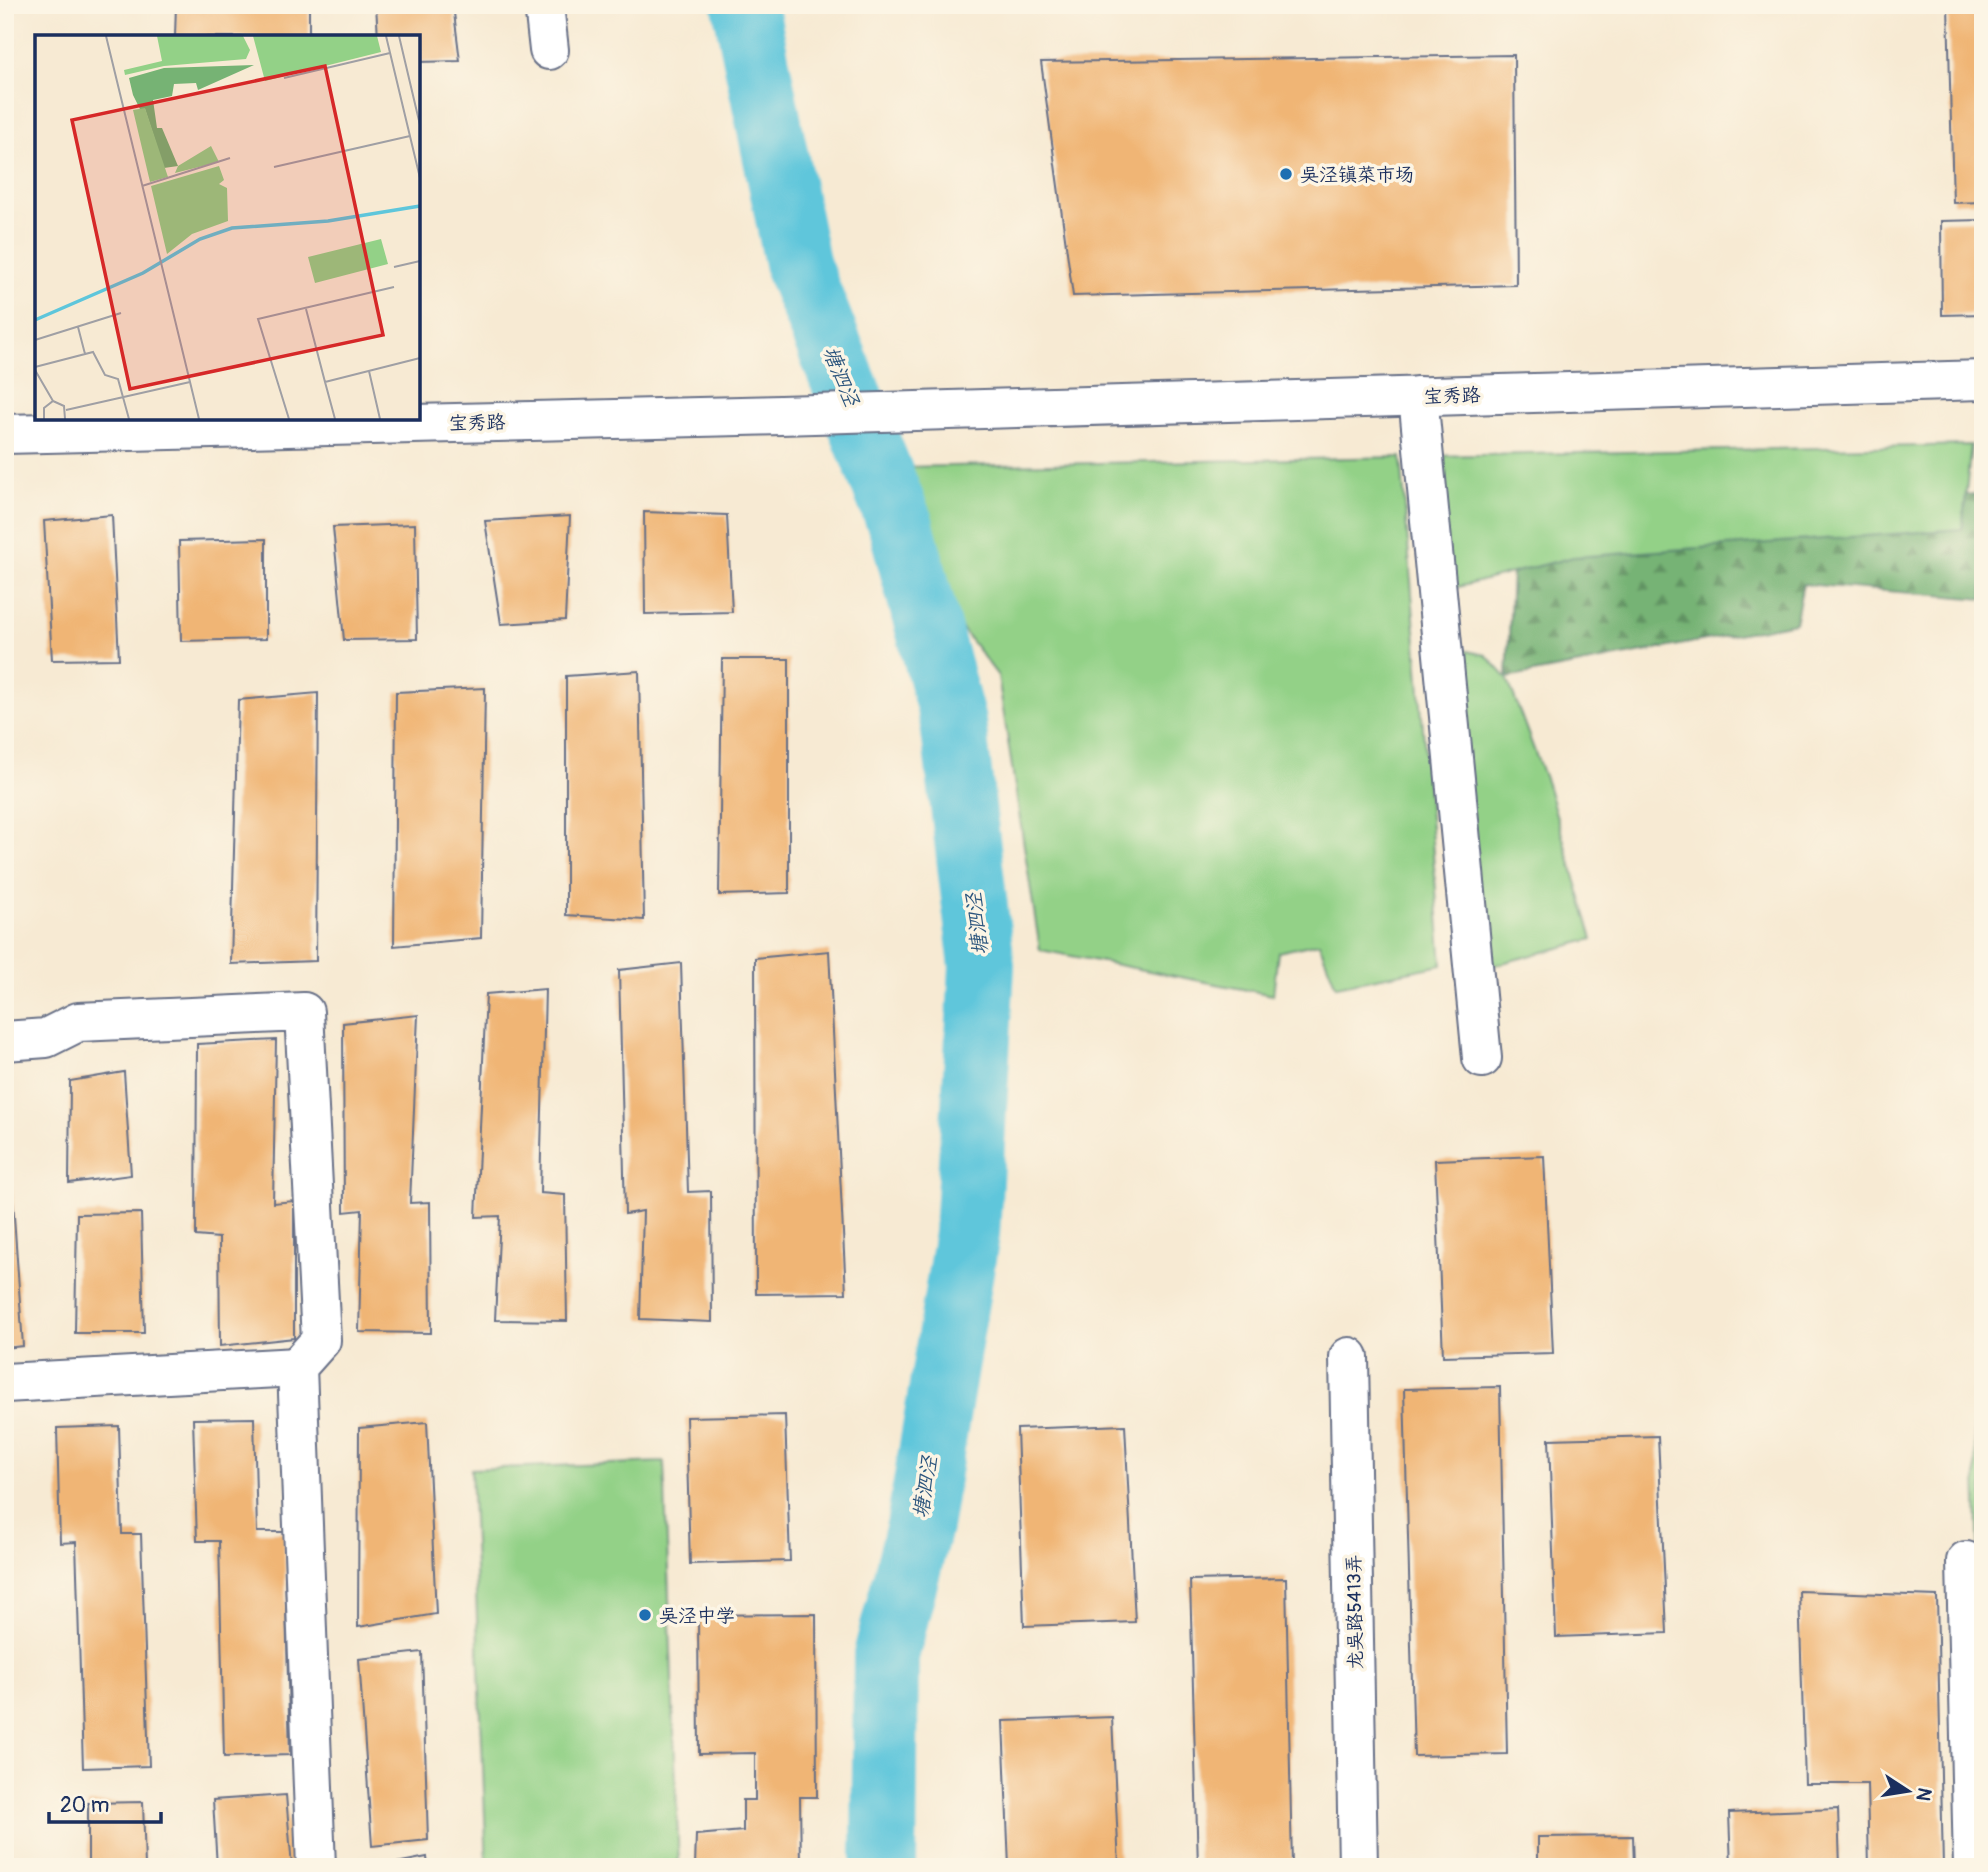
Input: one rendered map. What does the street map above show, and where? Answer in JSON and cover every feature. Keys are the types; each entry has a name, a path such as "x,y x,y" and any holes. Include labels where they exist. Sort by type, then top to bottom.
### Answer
{"street":[{"path":"544,5 549,50"},
{"name":"宝秀路","path":"5,434 780,415 1983,380"},
{"path":"1418,396 1482,1058"},
{"path":"5,1041 46,1038 78,1022 304,1012 321,1340 297,1367 316,1867"},
{"name":"龙吴路5413弄","path":"1349,1357 1358,1867"},
{"path":"5,1382 297,1367"},
{"path":"1966,1561 1973,1867"}],"green space":[{"path":"1971,445 1962,529 1573,557 1443,591 1431,456"},
{"path":"1401,457 1442,965 1336,986 1319,943 1278,952 1273,995 1040,950 998,676 960,626 901,467"},
{"path":"1983,493 1983,599 1803,584 1795,623 1507,678 1512,573 1573,557 1962,529 1966,495"},
{"path":"1457,649 1486,655 1507,678 1547,784 1593,939 1472,971"},
{"path":"1974,1418 1983,1418 1983,1668"},
{"path":"664,1462 679,1867 487,1867 471,1469"}],"building":[{"path":"176,5 309,5 309,35 175,35"},
{"path":"376,5 453,5 460,61 420,62 420,35 378,35"},
{"path":"1948,5 1983,5 1983,202 1953,203"},
{"name":"吴泾镇菜市场","path":"1514,55 1516,285 1073,296 1041,62"},
{"path":"1983,220 1983,314 1942,315 1941,221"},
{"path":"644,512 727,515 732,612 645,614"},
{"path":"112,515 119,659 52,660 44,521"},
{"path":"570,516 565,620 501,624 485,521"},
{"path":"415,524 417,639 344,640 333,527"},
{"path":"266,539 266,639 181,641 179,541"},
{"path":"722,659 789,659 789,893 719,895"},
{"path":"639,671 644,920 566,915 566,676"},
{"path":"485,688 481,938 394,946 396,692"},
{"path":"318,693 316,961 231,964 238,700"},
{"path":"829,951 846,1293 756,1294 755,958"},
{"path":"681,963 688,1192 711,1191 712,1322 640,1319 643,1211 625,1214 619,970"},
{"path":"545,989 540,1193 565,1195 567,1321 495,1320 500,1216 476,1217 486,994"},
{"path":"418,1015 410,1203 430,1202 431,1333 359,1332 362,1210 344,1212 343,1023"},
{"path":"276,1040 273,1203 294,1201 294,1338 220,1346 219,1238 196,1236 197,1044"},
{"path":"124,1072 131,1175 69,1183 70,1081"},
{"path":"5,1115 23,1346 5,1348"},
{"path":"1544,1156 1553,1353 1443,1356 1435,1160"},
{"path":"141,1213 144,1333 75,1333 77,1214"},
{"path":"1500,1387 1507,1754 1414,1756 1404,1389"},
{"path":"785,1415 790,1561 690,1564 686,1417"},
{"path":"254,1418 257,1532 284,1532 290,1755 224,1757 219,1541 197,1541 193,1419"},
{"path":"427,1422 436,1614 358,1627 359,1428"},
{"path":"1125,1425 1135,1622 1024,1626 1017,1429"},
{"path":"119,1426 122,1534 141,1534 149,1766 83,1768 76,1542 60,1543 57,1428"},
{"path":"1658,1436 1667,1633 1556,1637 1549,1439"},
{"path":"1286,1578 1292,1867 1198,1867 1190,1580"},
{"path":"1799,1591 1937,1596 1943,1867 1869,1867 1867,1784 1805,1784"},
{"path":"816,1614 817,1797 800,1797 801,1867 695,1867 696,1835 743,1831 743,1800 755,1800 755,1753 699,1754 698,1615"},
{"path":"422,1652 428,1840 372,1846 359,1659"},
{"path":"1112,1717 1119,1867 1009,1867 1003,1721"},
{"path":"286,1795 292,1867 217,1867 213,1800"},
{"path":"143,1802 145,1867 88,1867 88,1803"},
{"path":"1838,1809 1840,1867 1731,1867 1729,1813"},
{"path":"5,1812 10,1812 11,1867 5,1867"},
{"path":"1633,1836 1634,1867 1538,1867 1538,1837"},
{"path":"427,1857 428,1867 386,1867 386,1865"}],"waterway":[{"name":"塘泗泾","path":"745,5 798,267 901,526 953,722 982,966 967,1234 919,1526 886,1656 884,1867"}],"place":[{"name":"吴泾镇菜市场","path":"1286,174"},
{"name":"吴泾中学","path":"645,1615"}]}
